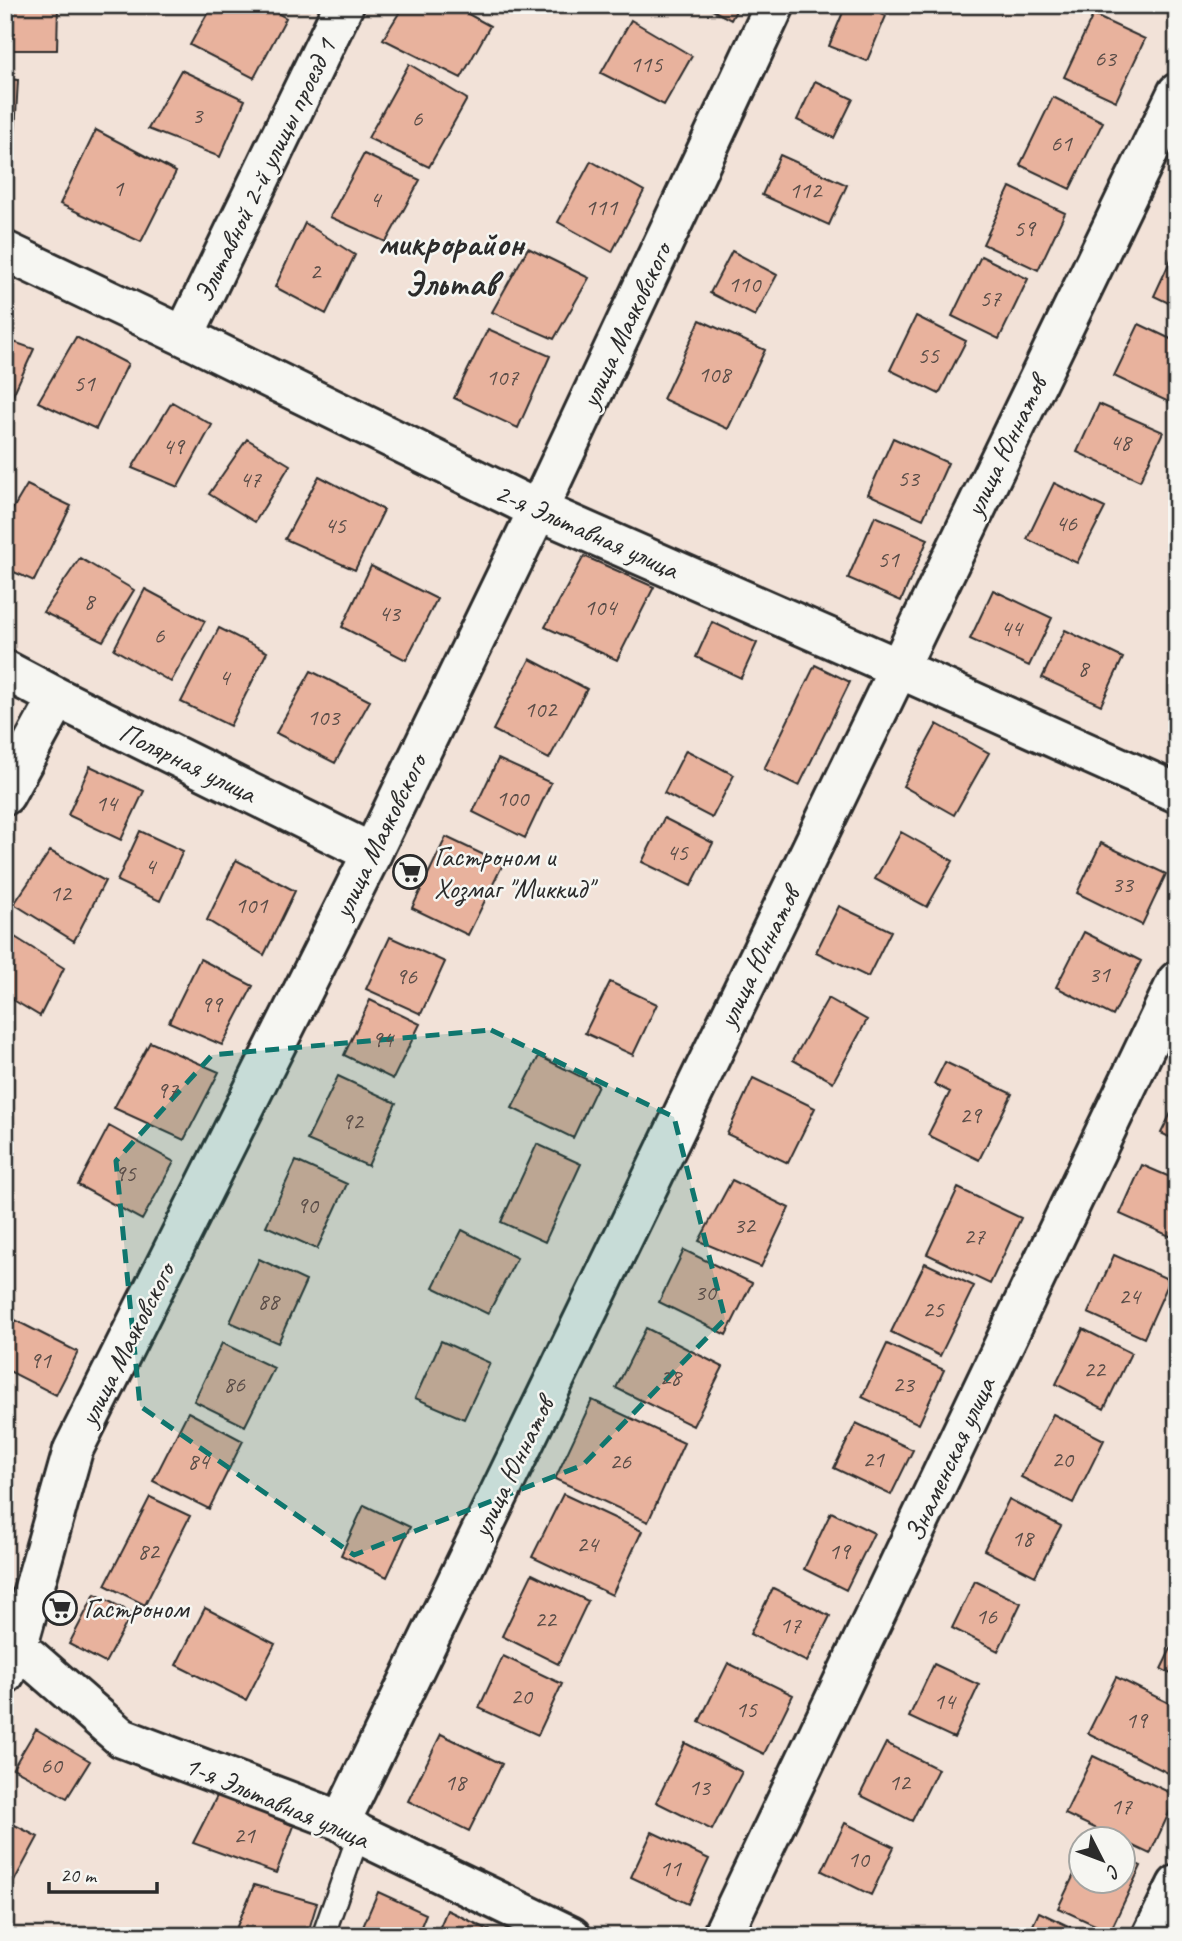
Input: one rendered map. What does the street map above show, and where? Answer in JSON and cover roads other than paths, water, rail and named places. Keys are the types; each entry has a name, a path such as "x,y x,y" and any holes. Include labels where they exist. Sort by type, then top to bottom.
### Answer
{"street":[{"name":"Эльтавной 2-й улицы проезд 1","path":"184,335 344,5"},
{"name":"улица Маяковского","path":"9,1651 73,1450 372,853 538,510 775,5"},
{"name":"улица Юннатов","path":"350,1828 898,668 1177,93"},
{"name":"2-я Эльтавная улица","path":"5,251 184,335 538,510 1177,793"},
{"name":"Полярная улица","path":"5,670 372,853"},
{"path":"5,795 58,698"},
{"name":"Знаменская улица","path":"722,1936 1177,981"},
{"name":"1-я Эльтавная улица","path":"9,1651 122,1738 350,1828 571,1936"},
{"path":"1152,1936 1177,1885"}],"lane":[{"path":"323,1936 350,1828"}],"place":[{"name":"Гастроном и Хозмаг \"Миккид\"","path":"410,872"},
{"name":"Гастроном","path":"60,1608"}],"district":[{"name":"микрорайон Эльтав","path":"451,263"}]}
